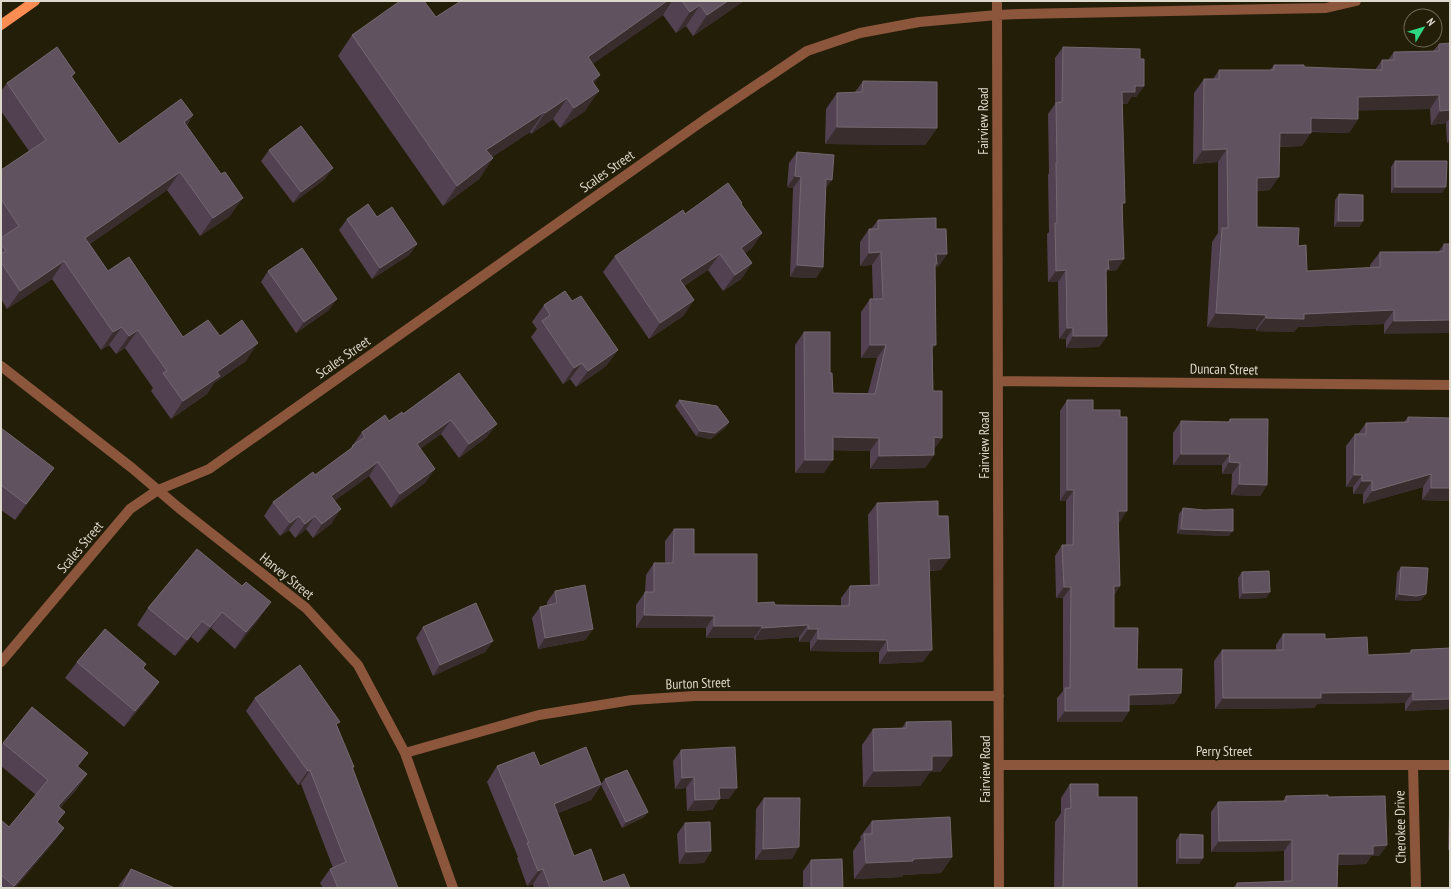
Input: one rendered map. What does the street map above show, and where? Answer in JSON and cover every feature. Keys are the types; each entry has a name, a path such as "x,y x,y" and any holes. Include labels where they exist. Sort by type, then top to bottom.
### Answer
{"main road":[{"path":"1,25 35,1"}],"street":[{"name":"Fairview Road","path":"997,1 999,888"},
{"name":"Scales Street","path":"1,662 130,509 158,490 209,468 704,120 807,51 860,33 919,22 997,15 1326,8 1356,1"},
{"name":"Harvey Street","path":"1,366 126,463 179,508 306,608 358,665 405,753 454,888"},
{"name":"Duncan Street","path":"998,381 1450,385"},
{"name":"Burton Street","path":"405,753 539,715 632,700 694,696 999,696"},
{"name":"Perry Street","path":"999,765 1450,765"},
{"name":"Cherokee Drive","path":"1413,765 1416,888"}],"building":[{"path":"400,1 424,1 436,17 461,1 667,1 588,57 600,75 592,81 599,91 574,108 567,98 486,150 493,158 457,186 352,35"},
{"path":"682,1 728,1 707,15 700,5 690,12"},
{"path":"1450,43 1450,110 1440,111 1439,95 1358,97 1358,119 1311,118 1311,133 1280,133 1279,177 1257,178 1257,227 1299,228 1298,246 1306,245 1307,271 1380,267 1380,252 1438,252 1444,251 1444,244 1450,244 1450,320 1394,321 1394,310 1304,314 1304,319 1266,318 1266,315 1216,313 1222,228 1228,228 1227,149 1203,150 1204,79 1219,79 1219,70 1274,70 1274,65 1304,65 1304,67 1382,70 1382,60 1394,60 1394,52 1439,51 1439,48 1443,48 1443,44"},
{"path":"57,47 75,73 71,76 119,144 181,99 193,115 184,122 221,174 225,172 243,198 213,218 180,172 85,238 108,271 129,257 183,337 208,320 220,336 242,320 258,343 217,372 220,376 183,401 163,373 167,371 138,330 129,336 122,327 113,332 64,261 20,291 1,262 1,254 6,251 1,244 1,238 19,226 1,199 1,170 46,140 7,83"},
{"path":"1063,47 1140,49 1140,59 1144,59 1144,86 1135,86 1135,92 1122,92 1125,203 1122,203 1124,259 1108,260 1109,269 1106,269 1107,336 1073,336 1073,328 1067,328 1066,270 1056,271 1056,103 1062,102"},
{"path":"863,81 937,82 937,128 837,127 837,93 862,92"},
{"path":"301,126 333,168 301,192 269,150"},
{"path":"797,152 834,155 832,180 826,179 823,267 797,265 801,177 795,176"},
{"path":"1395,161 1447,161 1446,187 1395,187"},
{"path":"728,183 762,233 741,248 752,263 735,275 720,254 680,280 694,300 660,323 615,256 683,210 685,214"},
{"path":"1339,194 1363,195 1363,221 1338,221"},
{"path":"368,204 377,217 392,207 417,244 380,268 347,219"},
{"path":"936,218 936,229 946,229 947,254 936,254 937,264 935,264 936,345 932,345 933,391 942,391 942,438 934,437 934,455 879,456 879,438 833,437 833,460 805,460 804,332 830,332 830,373 832,373 833,393 875,394 886,345 870,345 870,299 883,299 881,252 869,253 869,229 878,229 878,220"},
{"path":"302,248 337,299 304,322 268,271"},
{"path":"565,291 572,301 581,296 618,350 588,371 582,363 574,368 542,321 550,315 544,305"},
{"path":"459,373 497,424 469,444 451,420 417,444 435,469 400,494 378,462 331,496 341,509 322,524 315,516 305,524 299,516 290,523 273,502 313,472 315,475 353,447 352,446 365,437 362,432 385,415 389,421 402,412 403,414"},
{"path":"679,400 717,406 729,422 715,433 700,431"},
{"path":"1067,400 1093,400 1093,410 1120,410 1120,417 1127,417 1127,511 1118,511 1120,586 1114,586 1114,628 1138,628 1137,669 1182,669 1181,693 1129,695 1129,711 1065,711 1065,688 1070,688 1071,587 1064,587 1062,545 1073,545 1074,490 1067,490"},
{"path":"1408,417 1450,418 1450,488 1431,488 1431,474 1372,491 1372,481 1362,481 1362,475 1354,475 1355,434 1366,434 1366,423 1408,422"},
{"path":"1230,419 1268,419 1267,485 1239,484 1240,463 1229,462 1230,454 1181,454 1181,421 1230,422"},
{"path":"1,428 54,468 26,504 1,485"},
{"path":"938,501 938,516 948,516 950,558 929,559 932,650 888,651 887,640 818,639 818,629 808,629 808,625 762,628 762,626 714,626 714,616 644,615 645,592 654,592 654,563 673,563 674,529 694,529 694,554 757,554 757,603 774,602 775,605 849,606 850,586 879,585 877,503"},
{"path":"1183,508 1204,510 1233,509 1233,531 1181,529"},
{"path":"197,549 242,586 246,582 271,602 246,632 222,612 210,627 202,621 187,640 148,608"},
{"path":"1401,567 1428,568 1426,594 1416,596 1399,594"},
{"path":"1269,571 1270,592 1243,593 1242,572"},
{"path":"585,585 593,629 545,638 540,607 557,603 555,591"},
{"path":"476,603 493,641 440,665 423,627"},
{"path":"105,629 146,664 143,668 159,682 135,711 77,662"},
{"path":"1283,634 1325,634 1325,639 1367,637 1368,655 1411,653 1411,650 1450,648 1450,699 1413,700 1413,692 1321,693 1321,698 1223,698 1222,650 1283,650"},
{"path":"300,665 340,722 336,724 354,767 352,767 398,888 338,888 330,869 346,862 310,770 308,771 255,698"},
{"path":"32,707 88,753 77,766 87,774 58,806 65,812 57,822 64,828 14,886 1,875 1,820 9,827 48,780 3,743"},
{"path":"951,721 952,756 932,756 932,770 874,771 873,729 907,728 906,722"},
{"path":"586,747 601,784 554,804 574,856 591,849 603,882 624,874 630,888 550,888 543,869 538,871 527,843 529,843 497,766 534,752 540,766"},
{"path":"735,747 737,788 719,788 720,799 695,800 694,777 682,778 681,750"},
{"path":"627,770 648,812 626,822 605,779"},
{"path":"1070,784 1098,784 1098,797 1137,797 1137,888 1063,888 1065,809 1071,808"},
{"path":"1328,795 1328,797 1385,796 1387,845 1373,846 1373,854 1338,854 1337,888 1237,888 1237,883 1292,881 1292,840 1219,841 1218,802 1286,801 1286,796"},
{"path":"764,798 800,798 799,847 763,849"},
{"path":"950,817 952,857 913,859 913,861 866,863 864,834 872,834 872,821"},
{"path":"710,822 711,851 686,852 685,823"},
{"path":"1180,834 1203,835 1203,858 1180,858"},
{"path":"842,859 843,888 811,888 811,860"},
{"path":"131,869 175,888 122,888"}]}
